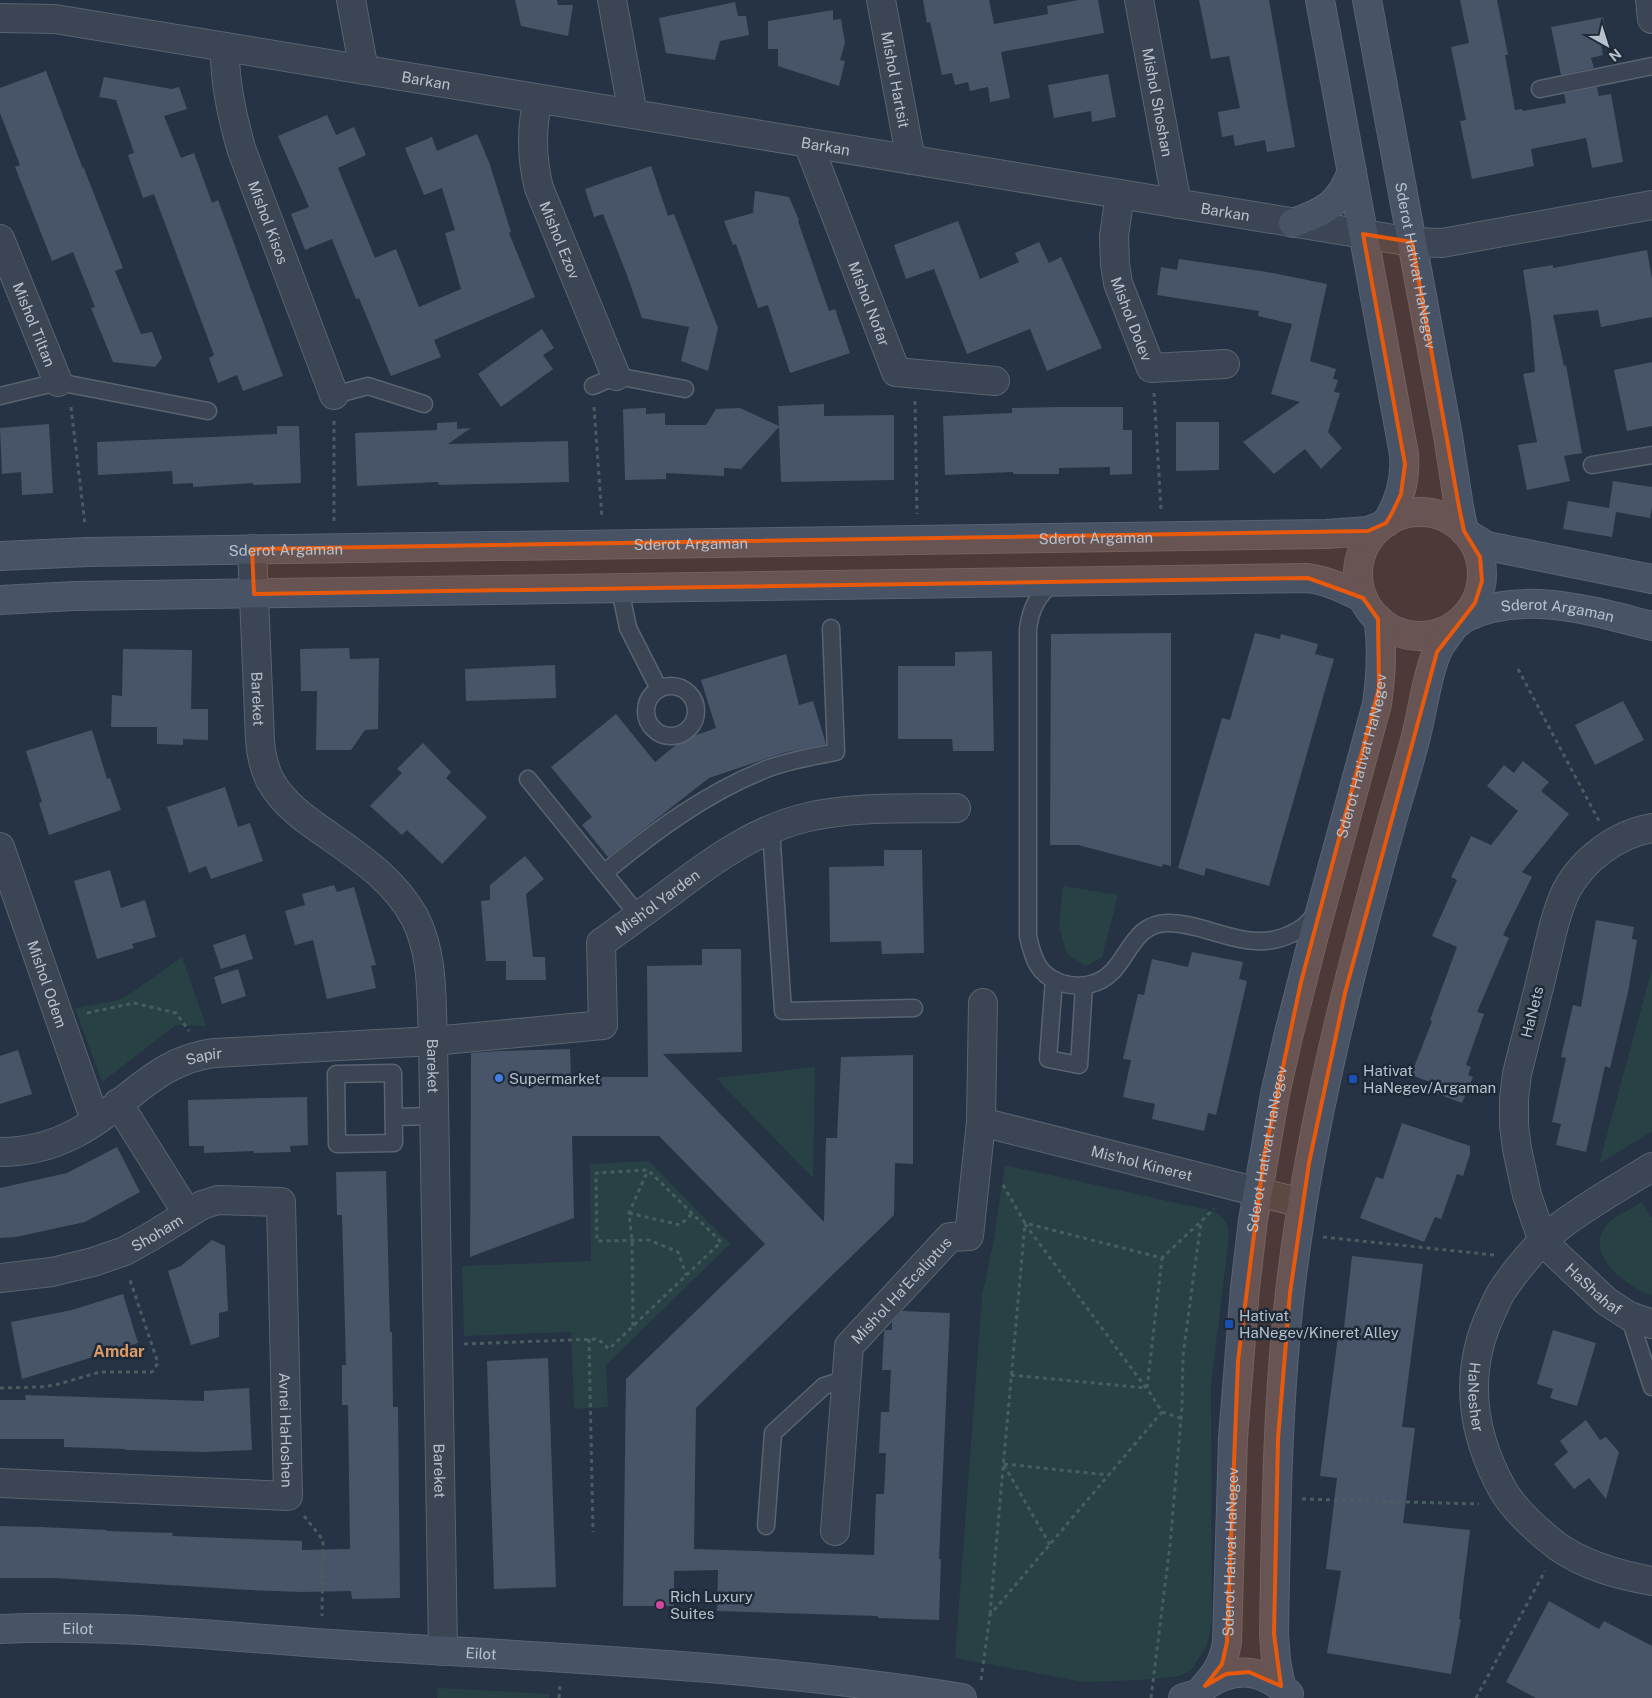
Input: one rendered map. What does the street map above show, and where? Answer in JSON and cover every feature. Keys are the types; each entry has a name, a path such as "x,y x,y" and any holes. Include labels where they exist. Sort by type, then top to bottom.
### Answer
{"street":[{"path":"352,0 364,70"},
{"path":"612,0 633,114"},
{"name":"Mishol Hartsit","path":"881,0 911,160"},
{"name":"Mishol Shoshan","path":"1139,0 1177,204"},
{"path":"1320,0 1404,454 1404,474 1400,494 1392,513 1366,545 1361,556 1358,580 1370,608"},
{"name":"Sderot Hativat HaNegev","path":"1366,0 1448,436 1459,507 1467,533"},
{"path":"1650,0 1652,20"},
{"name":"Barkan","path":"0,18 55,20 83,12 225,47 1412,242 1442,243 1652,205"},
{"name":"Mishol Kisos","path":"225,47 229,98 234,125 242,151 334,395"},
{"name":"Mishol Ezov","path":"538,99 533,119 532,141 539,188 604,381"},
{"name":"Mishol Nofar","path":"808,143 896,372 995,381"},
{"path":"1293,222 1323,211 1337,199 1346,188 1352,171"},
{"name":"Mishol Dolev","path":"1120,194 1114,236 1118,283 1151,368 1225,364"},
{"name":"Mishol Tiltan","path":"0,239 58,382"},
{"path":"1384,525 1403,515 1427,513 1450,519 1487,546 1652,579"},
{"name":"Sderot Argaman","path":"0,556 88,552 252,549 1327,534 1368,531 1384,525"},
{"path":"1291,1693 1276,1660 1274,1634 1278,1439 1283,1364 1297,1234 1332,1047 1358,942 1412,753 1438,652 1475,603 1482,581 1480,557 1467,533"},
{"name":"Bareket","path":"252,549 260,740 270,780 285,801 301,816 377,871 391,885 409,909 422,935 428,954 433,1041 444,1651"},
{"path":"0,600 74,596 1308,578 1323,580 1370,608 1391,629 1414,636 1438,634 1459,622"},
{"name":"Sderot Argaman","path":"1459,622 1474,613 1498,606 1530,604 1593,611 1652,626"},
{"name":"Sderot Hativat HaNegev","path":"1194,1694 1222,1664 1227,1642 1233,1438 1244,1288 1248,1189 1276,1094 1288,1037 1322,904 1377,704 1381,662 1381,636 1370,608"},
{"name":"Mish'ol Yarden","path":"433,1041 603,1025 601,943 717,858 770,829 789,822 827,814 871,810 956,808"},
{"name":"HaNets","path":"1544,1242 1527,1195 1517,1149 1514,1099 1517,1074 1556,918 1567,890 1582,868 1601,850 1622,837 1652,828"},
{"name":"Mishol Odem","path":"0,847 95,1120"},
{"name":"Mish'ol Ha'Ecaliptus","path":"835,1532 849,1346 950,1237 969,1236 981,1122 983,1003"},
{"name":"Sapir","path":"0,1152 20,1151 49,1144 74,1134 152,1076 189,1058 206,1054 433,1041"},
{"name":"Shoham","path":"0,1278 52,1272 93,1262 121,1252 150,1237 187,1213 118,1103"},
{"name":"Mis'hol Kineret","path":"981,1122 1302,1203"},
{"name":"HaNesher","path":"1652,1167 1559,1227 1526,1258 1501,1293 1483,1330 1474,1369 1474,1409 1484,1451 1505,1493 1530,1523 1558,1547 1590,1564 1624,1576 1652,1581"},
{"name":"Avnei HaHoshen","path":"0,1483 288,1496 281,1202 218,1200 202,1205 187,1213"},
{"name":"HaShahaf","path":"1544,1242 1606,1301 1640,1320"},
{"name":"Eilot","path":"0,1629 111,1628 322,1644 709,1669 821,1680 919,1695 971,1693"},
{"path":"1194,1694 1215,1679 1226,1674 1243,1672 1261,1674 1291,1693"}],"lane":[{"path":"1540,89 1652,66"},
{"path":"604,381 685,389"},
{"path":"0,396 58,382 208,411"},
{"path":"334,395 368,386 424,404"},
{"path":"1592,465 1652,455"},
{"path":"1052,582 1035,601 1028,629 1028,936 1032,956 1041,971 1054,980 1069,986 1084,986 1099,982 1112,974 1136,937 1150,926 1180,924 1242,940 1266,941 1287,936 1304,926 1312,920 1322,904"},
{"path":"620,588 628,628 660,689"},
{"path":"604,873 683,812 718,792 770,768 803,758 836,752 831,628"},
{"path":"528,779 639,916"},
{"path":"770,829 783,1011 914,1008"},
{"path":"1054,980 1048,1059 1079,1065 1084,986"},
{"path":"393,1073 394,1117 394,1143 338,1144 336,1074 393,1073"},
{"path":"394,1117 433,1116"},
{"path":"1640,1320 1652,1387"},
{"path":"766,1526 773,1433 824,1386 846,1379"}],"path":[{"path":"1151,368 1163,536"},
{"path":"914,374 918,540"},
{"path":"603,544 604,381"},
{"path":"58,382 72,410 88,552"},
{"path":"334,395 334,548"},
{"path":"1518,669 1611,844"},
{"path":"60,1018 134,1003 176,1013 206,1054"},
{"path":"438,1345 598,1339 609,1349 721,1242 648,1170 596,1173 597,1241 649,1240 678,1252 686,1275"},
{"path":"633,1326 632,1240 629,1213 648,1170"},
{"path":"1002,1184 1025,1223 1147,1388 1162,1412 1181,1418"},
{"path":"1147,1388 1162,1258 1201,1222 1248,1189"},
{"path":"629,1213 680,1225 692,1214"},
{"path":"1151,1698 1170,1545 1181,1418 1182,1355 1201,1222"},
{"path":"1025,1223 1162,1258"},
{"path":"971,1693 990,1615 1025,1223"},
{"path":"1297,1234 1496,1255"},
{"path":"0,1388 54,1385 100,1372 152,1372 158,1363 121,1252"},
{"path":"589,1339 593,1532"},
{"path":"1012,1376 1147,1388"},
{"path":"990,1615 1162,1412"},
{"path":"1004,1464 1109,1476"},
{"path":"1004,1464 1050,1545"},
{"path":"288,1496 323,1540 322,1644"},
{"path":"1277,1498 1515,1505"},
{"path":"1476,1698 1558,1547"}],"highlighted area":[{"path":"1363,234 1412,242 1459,507 1464,531 1480,557 1482,581 1475,603 1437,652 1345,993 1309,1163 1290,1293 1278,1439 1274,1634 1281,1686 1249,1672 1226,1674 1205,1686 1222,1664 1227,1642 1238,1361 1264,1156 1301,982 1379,688 1378,619 1363,598 1308,578 254,594 252,549 1368,531 1386,523 1392,513 1401,494 1405,464"}],"green space":[{"path":"1063,886 1118,895 1102,957 1086,966 1067,954 1059,926"},
{"path":"182,957 206,1026 176,1025 102,1082 75,1008 119,1000"},
{"path":"1652,969 1652,1131 1599,1164"},
{"path":"815,1068 813,1178 716,1078"},
{"path":"649,1161 730,1244 606,1365 608,1407 574,1409 571,1332 464,1336 462,1266 591,1261 590,1164"},
{"path":"1005,1165 1213,1211 1227,1224 1229,1237 1211,1385 1212,1621 1207,1645 1191,1670 1180,1676 1141,1680 1084,1682 955,1658 982,1296 993,1244"},
{"path":"1642,1202 1652,1218 1652,1296 1629,1284 1608,1265 1602,1254 1600,1243 1603,1231 1612,1220"},
{"path":"438,1688 550,1694 549,1698 437,1698"}],"building":[{"path":"515,0 557,0 558,5 573,5 568,36 521,26"},
{"path":"923,0 989,0 994,24 1048,14 1047,6 1078,0 1098,0 1104,33 1001,52 1010,98 990,102 988,87 970,91 968,82 955,85 952,73 942,75 930,22 927,23"},
{"path":"1199,0 1269,0 1295,147 1267,152 1265,140 1235,146 1233,135 1222,137 1218,112 1240,108 1229,56 1211,59"},
{"path":"1460,0 1497,0 1508,55 1505,55 1515,110 1522,109 1523,111 1566,103 1564,94 1597,87 1599,96 1611,94 1623,162 1592,168 1586,138 1531,149 1534,166 1472,179 1460,121 1466,120 1451,47 1469,43"},
{"path":"735,2 738,16 746,16 749,35 720,41 715,60 666,53 659,18"},
{"path":"833,10 833,20 841,19 845,43 840,60 845,61 839,86 778,66 778,49 768,49 768,21"},
{"path":"1603,17 1608,42 1601,44 1603,55 1591,58 1594,68 1561,75 1551,27"},
{"path":"46,71 123,268 115,271 141,334 152,332 162,358 155,367 113,362 91,308 95,307 73,252 52,261 15,167 20,165 0,113 0,88"},
{"path":"1108,74 1116,117 1092,122 1091,111 1054,118 1048,85"},
{"path":"104,77 172,89 179,87 187,109 164,116 181,158 194,153 212,203 218,200 283,376 243,391 237,375 218,383 209,358 214,355 154,194 143,198 128,155 134,153 116,100 99,97"},
{"path":"327,115 336,135 354,127 366,155 338,168 375,258 396,249 419,307 461,289 445,233 455,230 442,188 424,195 405,148 432,137 437,151 477,134 489,162 511,232 509,233 535,297 434,340 441,357 391,376 359,298 356,299 332,239 305,250 291,214 309,207 278,136"},
{"path":"651,166 668,216 674,214 718,328 708,371 681,361 689,327 642,318 603,214 594,217 585,189"},
{"path":"755,191 789,197 799,220 829,311 835,309 850,353 790,373 768,305 758,308 736,244 733,245 724,221 753,213"},
{"path":"958,221 980,279 1019,262 1015,253 1039,242 1049,263 1061,257 1102,348 1047,371 1030,329 967,354 934,269 906,279 894,245"},
{"path":"1647,250 1652,279 1652,317 1601,327 1598,310 1553,315 1564,366 1566,365 1582,453 1564,456 1570,481 1527,490 1518,445 1537,442 1523,374 1535,372 1531,321 1523,270 1553,265 1553,268"},
{"path":"1179,259 1267,272 1327,284 1310,361 1336,369 1333,379 1338,380 1334,392 1340,393 1328,432 1342,448 1321,469 1305,449 1274,474 1243,442 1300,402 1271,394 1292,324 1258,316 1259,311 1157,295 1161,267 1177,270"},
{"path":"542,329 554,348 543,355 553,369 501,407 478,374"},
{"path":"1652,362 1652,426 1627,431 1614,370"},
{"path":"824,404 824,416 894,415 894,480 781,482 779,427 741,469 724,468 724,476 666,473 666,479 625,480 623,409 646,408 646,414 665,413 665,425 706,425 716,409 740,408 779,426 778,406"},
{"path":"1123,407 1123,430 1132,430 1132,474 1110,475 1110,467 1059,468 1059,474 1013,474 1013,472 945,475 943,416 1012,413 1012,408"},
{"path":"457,422 457,429 471,428 448,444 568,441 569,482 439,485 438,482 357,486 355,433 437,430 437,423"},
{"path":"1176,422 1219,422 1219,470 1176,471"},
{"path":"49,424 53,493 22,495 21,472 2,474 0,428"},
{"path":"277,426 299,426 301,483 253,485 253,483 193,487 193,483 173,484 172,471 98,475 97,442 277,434"},
{"path":"1613,481 1652,487 1650,518 1616,512 1612,537 1563,529 1568,501 1609,508"},
{"path":"1171,633 1171,866 1163,864 1162,867 1078,845 1050,845 1051,634"},
{"path":"1255,633 1280,639 1281,634 1318,644 1315,654 1334,659 1269,886 1206,868 1204,876 1178,868 1222,718 1230,720"},
{"path":"349,648 350,659 379,658 378,729 365,730 351,750 316,750 317,691 301,691 300,649"},
{"path":"123,649 192,650 191,709 208,709 208,740 183,739 183,745 157,744 157,727 111,727 112,695 122,696"},
{"path":"992,651 994,751 953,751 952,739 898,739 898,666 955,666 955,652"},
{"path":"786,654 799,705 813,701 826,744 783,753 709,778 608,857 582,825 592,817 551,767 616,714 655,762 682,740 716,728 701,680"},
{"path":"555,665 556,698 466,701 465,669"},
{"path":"1623,701 1644,740 1595,765 1575,725"},
{"path":"92,730 107,779 110,778 121,810 49,835 39,803 42,802 26,751"},
{"path":"423,743 451,772 446,778 487,817 442,864 407,830 402,835 370,806 402,773 397,769"},
{"path":"1523,761 1549,782 1541,791 1569,814 1522,872 1532,877 1503,935 1509,938 1477,1012 1484,1014 1466,1065 1471,1067 1468,1075 1473,1077 1462,1103 1427,1090 1430,1082 1411,1075 1457,947 1432,936 1457,880 1451,877 1471,836 1491,845 1518,811 1487,786 1504,765 1514,773"},
{"path":"225,787 238,827 250,823 263,861 211,879 206,866 189,873 167,807"},
{"path":"884,850 922,850 924,953 882,954 881,941 830,942 829,867 884,866"},
{"path":"525,856 544,879 526,894 533,957 545,957 546,980 506,980 506,961 486,961 481,901 490,900 490,885"},
{"path":"110,870 121,908 145,900 156,937 132,944 134,948 97,959 74,881"},
{"path":"334,885 337,892 354,887 376,965 371,966 376,988 327,999 313,940 295,945 285,911 305,905 302,894"},
{"path":"1596,920 1634,927 1632,939 1637,940 1628,992 1610,1068 1605,1066 1586,1152 1556,1145 1561,1124 1552,1122 1566,1058 1561,1057 1573,1005 1581,1007"},
{"path":"245,934 253,959 221,969 213,945"},
{"path":"702,949 741,949 742,1052 663,1054 824,1222 826,1138 837,1138 841,1057 913,1055 913,1164 895,1163 894,1215 696,1408 694,1549 874,1555 876,1494 884,1494 886,1453 879,1453 881,1412 889,1412 891,1370 882,1370 884,1332 885,1330 892,1330 892,1322 902,1311 950,1313 939,1559 941,1559 939,1620 878,1618 878,1616 717,1611 718,1570 674,1571 674,1606 623,1606 626,1379 765,1244 659,1136 572,1136 574,1218 470,1257 471,1053 570,1049 571,1077 648,1077 647,966 702,965"},
{"path":"1192,952 1243,962 1239,979 1247,981 1216,1115 1208,1113 1204,1131 1152,1119 1155,1104 1123,1097 1131,1060 1123,1059 1138,994 1144,995 1152,959 1188,967"},
{"path":"238,969 246,996 222,1004 214,977"},
{"path":"18,1050 32,1094 0,1104 0,1056"},
{"path":"307,1097 308,1145 290,1146 291,1152 254,1153 254,1151 204,1153 204,1146 189,1146 188,1100"},
{"path":"1402,1123 1470,1146 1470,1154 1463,1176 1457,1174 1441,1219 1435,1217 1424,1242 1360,1218 1376,1177 1383,1179"},
{"path":"117,1147 140,1192 85,1222 16,1237 0,1238 0,1188 67,1173"},
{"path":"386,1171 393,1407 398,1407 400,1598 352,1599 351,1591 302,1592 55,1578 0,1578 0,1526 173,1533 172,1536 302,1541 302,1550 350,1549 348,1405 342,1405 342,1365 346,1365 342,1215 337,1215 336,1172"},
{"path":"212,1240 225,1246 228,1311 219,1313 219,1337 191,1345 168,1271 181,1266"},
{"path":"1352,1256 1423,1264 1402,1427 1415,1428 1403,1523 1470,1530 1459,1619 1461,1619 1451,1674 1327,1653 1341,1571 1326,1569 1337,1478 1320,1476 1338,1336 1343,1337"},
{"path":"123,1294 138,1343 22,1379 11,1322 72,1310"},
{"path":"1553,1330 1596,1343 1577,1406 1550,1398 1553,1389 1537,1384"},
{"path":"548,1358 556,1587 494,1589 487,1361"},
{"path":"249,1388 252,1450 205,1452 126,1450 64,1447 64,1439 0,1439 0,1400 26,1400 25,1395 204,1401 204,1391"},
{"path":"1586,1420 1600,1440 1606,1437 1619,1452 1606,1499 1589,1478 1574,1489 1554,1464 1568,1452 1560,1441"},
{"path":"1549,1601 1599,1629 1604,1621 1652,1646 1652,1698 1536,1698 1506,1682"}],"place":[{"name":"Supermarket","path":"499,1078"},
{"name":"Hativat HaNegev/Argaman","path":"1353,1079"},
{"name":"Hativat HaNegev/Kineret Alley","path":"1229,1324"},
{"name":"Rich Luxury Suites","path":"660,1605"}],"district":[{"name":"Amdar","path":"119,1351"}]}
